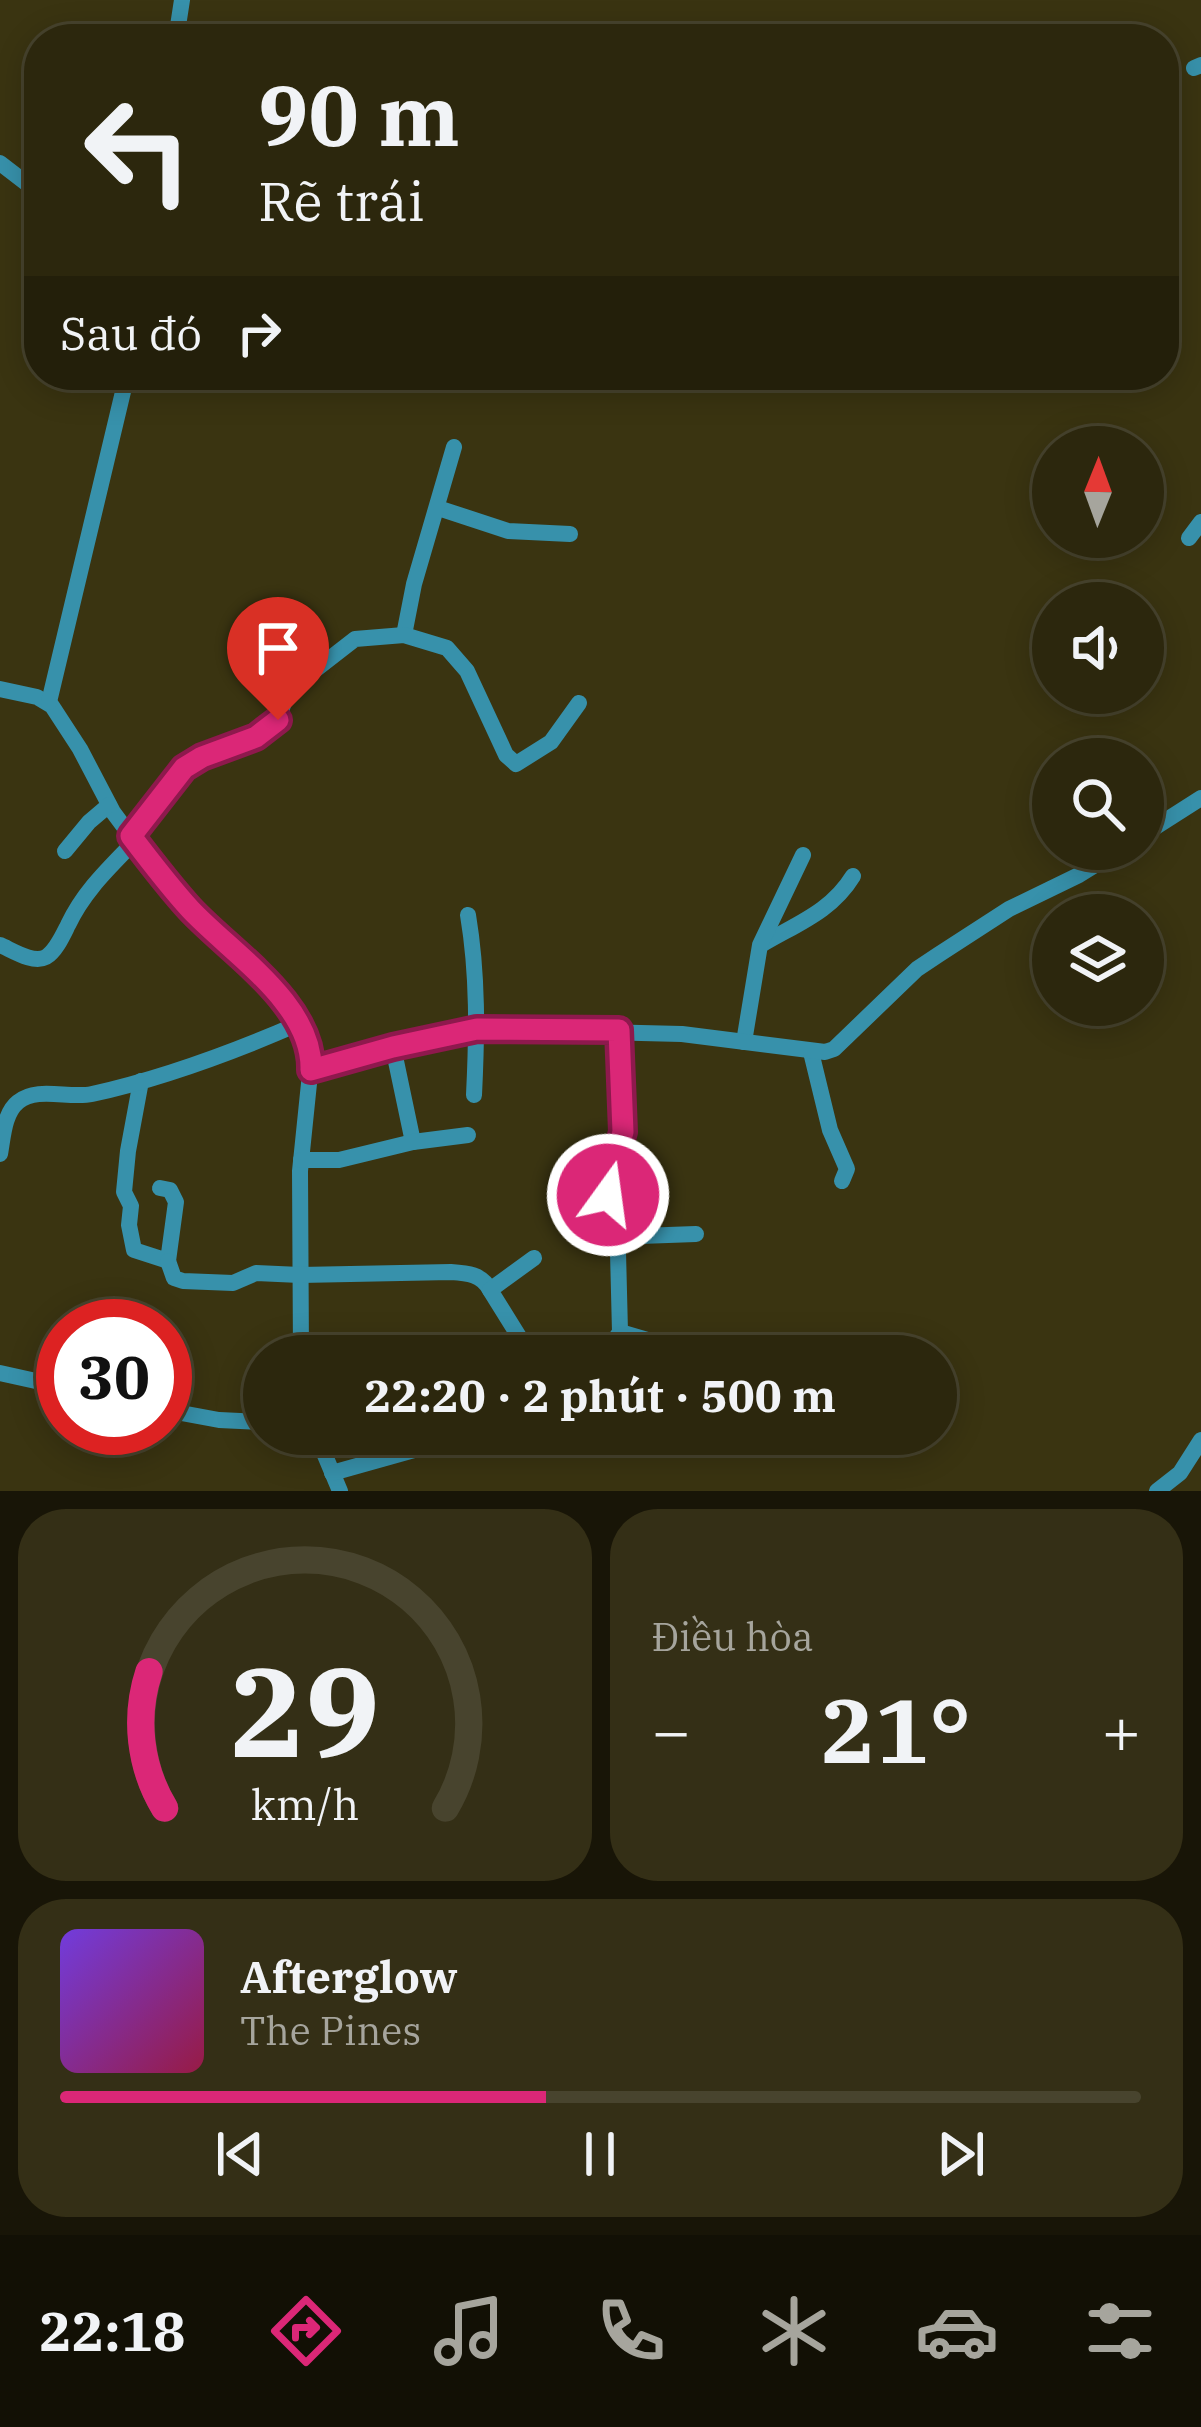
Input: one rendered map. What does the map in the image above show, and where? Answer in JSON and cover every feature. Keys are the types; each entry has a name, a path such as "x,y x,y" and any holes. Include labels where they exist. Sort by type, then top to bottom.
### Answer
{"street":[{"path":"0,163 24,181"},
{"path":"49,702 123,390"},
{"path":"404,635 454,447"},
{"path":"438,508 508,531 570,535"},
{"path":"1189,538 1201,522"},
{"path":"0,945 32,958 48,956 87,890 133,838 184,768 264,732 278,720 288,691 347,645 364,638 404,635 434,643 457,657 511,762 546,747 579,703"},
{"path":"0,689 49,702 133,838 191,909 283,998 310,1046 301,1160 301,1335"},
{"path":"1164,822 1201,799"},
{"path":"65,850 110,805"},
{"path":"744,1042 760,945 803,856"},
{"path":"311,1070 477,1029 682,1034 825,1052 917,969 1009,909 1087,870"},
{"path":"760,945 816,916 842,894 853,876"},
{"path":"468,915 475,968 474,1095"},
{"path":"0,1153 8,1118 20,1100 40,1094 92,1094 206,1063 298,1024"},
{"path":"618,1335 616,1243 607,1188 623,1132 619,1030"},
{"path":"393,1047 413,1142"},
{"path":"811,1052 830,1130 847,1169 842,1181"},
{"path":"140,1081 124,1196 130,1206 134,1250 168,1261"},
{"path":"301,1160 339,1160 468,1135"},
{"path":"160,1188 170,1190 176,1202 168,1261 174,1278 233,1283 256,1273 462,1273 482,1279 518,1335"},
{"path":"616,1243 640,1236 696,1234"},
{"path":"490,1290 534,1258"},
{"path":"620,1332 630,1335"},
{"path":"0,1373 36,1381"},
{"path":"192,1415 243,1421"},
{"path":"1157,1491 1192,1469 1201,1439"},
{"path":"325,1455 340,1491"},
{"path":"332,1473 396,1455"}],"route":[{"path":"278,720 256,737 184,768 131,836 191,909 283,998 310,1046 311,1070 477,1029 619,1030 623,1132 608,1195"}]}
